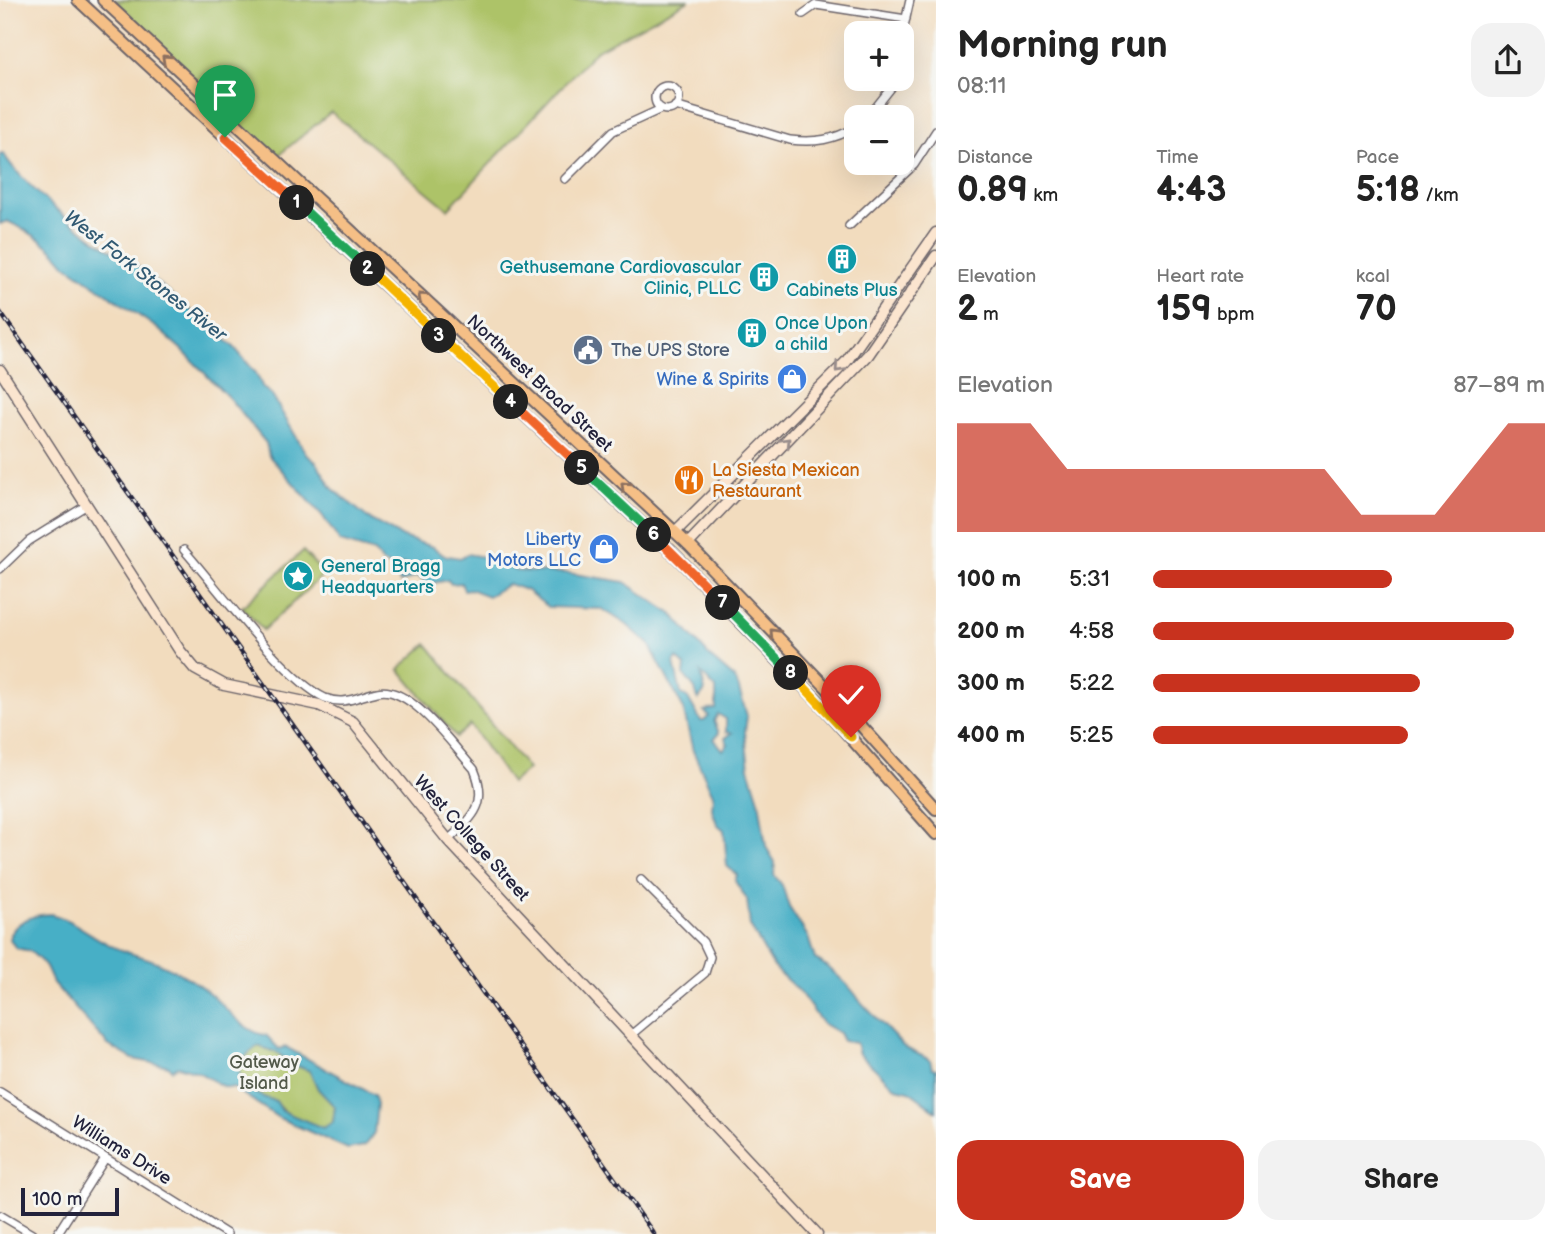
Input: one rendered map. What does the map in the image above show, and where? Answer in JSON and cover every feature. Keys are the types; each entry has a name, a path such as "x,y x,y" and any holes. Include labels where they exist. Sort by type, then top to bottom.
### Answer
{"main road":[{"name":"Northwest Broad Street","path":"78,0 670,550 817,700 936,834"},
{"name":"Northwest Broad Street","path":"103,0 688,544 828,689 936,809"},
{"path":"197,110 208,98"},
{"path":"263,172 274,159"},
{"path":"429,326 440,314"},
{"path":"490,383 502,372"},
{"path":"537,426 548,414"},
{"path":"670,550 675,532"},
{"path":"670,550 688,544"},
{"path":"817,700 828,689"},
{"path":"901,792 912,782"}],"street":[{"path":"803,14 816,5 906,19 910,0"},
{"path":"675,106 677,92 663,87 657,91 655,99 661,108 668,110 675,106 790,140 810,142 836,138 844,134"},
{"path":"878,105 889,91"},
{"path":"565,179 613,131 661,108"},
{"path":"849,226 914,165 936,131"},
{"path":"675,532 846,362 936,233"},
{"path":"688,544 861,362 936,256"},
{"name":"West College Street","path":"0,370 175,644 195,669 224,685 319,705 353,722 449,840 817,1234"},
{"path":"0,569 29,541 87,505"},
{"path":"184,550 295,678 323,697 337,701 350,701 377,691 402,695 474,769 480,783 479,804 473,819 449,840"},
{"path":"632,1034 705,973 710,957 703,943 641,880"},
{"name":"Williams Drive","path":"0,1092 104,1160 227,1234"},
{"path":"57,1234 104,1160"},
{"path":"0,1215 32,1234"}],"green space":[{"path":"115,0 689,0 595,51 448,209 331,112 274,159"},
{"path":"303,551 324,574 263,630 242,607"},
{"path":"427,644 528,769 511,783 470,725 456,737 399,669"},
{"name":"Gateway Island","path":"258,1046 276,1052 292,1064 310,1071 318,1089 335,1107 333,1122 323,1128 297,1118 286,1112 276,1101 246,1086 239,1072 241,1063"}],"water":[{"name":"West Fork Stones River","path":"0,154 4,154 40,195 78,227 125,256 233,346 256,373 263,388 271,394 307,455 317,463 332,488 369,519 402,537 433,547 443,555 460,558 467,554 484,557 517,571 568,573 625,582 673,615 711,658 733,677 738,686 747,716 745,732 749,768 759,800 766,847 775,862 774,875 782,885 789,907 808,937 815,959 845,983 904,1047 930,1060 932,1068 936,1069 936,1111 909,1091 896,1088 859,1054 856,1043 843,1041 839,1033 822,1023 799,991 775,969 750,926 747,900 735,881 737,875 727,866 724,830 717,824 712,809 713,795 693,751 683,708 649,644 626,624 602,609 548,607 526,590 509,584 488,596 470,589 464,590 461,583 451,584 448,580 429,584 417,576 400,583 398,577 403,573 405,564 392,567 383,563 374,552 340,542 322,515 269,456 266,443 230,399 181,349 157,328 66,265 40,240 7,221 0,224","holes":["677,658 685,666 684,675 695,689 698,700 705,691 701,673 716,689 716,709 704,711 709,716 704,721 701,721 688,698 681,694 674,663","718,714 726,719 726,732 732,733 725,738 728,744 723,750 714,739 719,733 714,721"]},
{"path":"45,914 67,920 114,947 153,960 181,974 208,992 245,1026 266,1035 279,1049 286,1047 374,1095 377,1104 374,1133 364,1146 348,1149 279,1118 234,1088 224,1087 198,1072 178,1066 172,1070 169,1066 133,1059 108,1045 53,983 45,965 30,951 16,948 10,940 19,924 31,917","holes":["258,1046 276,1052 292,1064 310,1071 318,1089 335,1107 333,1122 323,1128 282,1111 276,1101 246,1086 239,1071 247,1055"]}],"railway":[{"path":"0,312 654,1234"}],"place":[{"name":"Cabinets Plus","path":"842,259"},
{"name":"Gethusemane Cardiovascular Clinic, PLLC","path":"764,277"},
{"name":"Once Upon a child","path":"752,333"},
{"name":"The UPS Store","path":"588,350"},
{"name":"Wine & Spirits","path":"792,379"},
{"name":"La Siesta Mexican Restaurant","path":"689,480"},
{"name":"Liberty Motors LLC","path":"604,549"},
{"name":"General Bragg Headquarters","path":"298,576"}],"route":[{"path":"225,137 670,550 851,737"}]}
